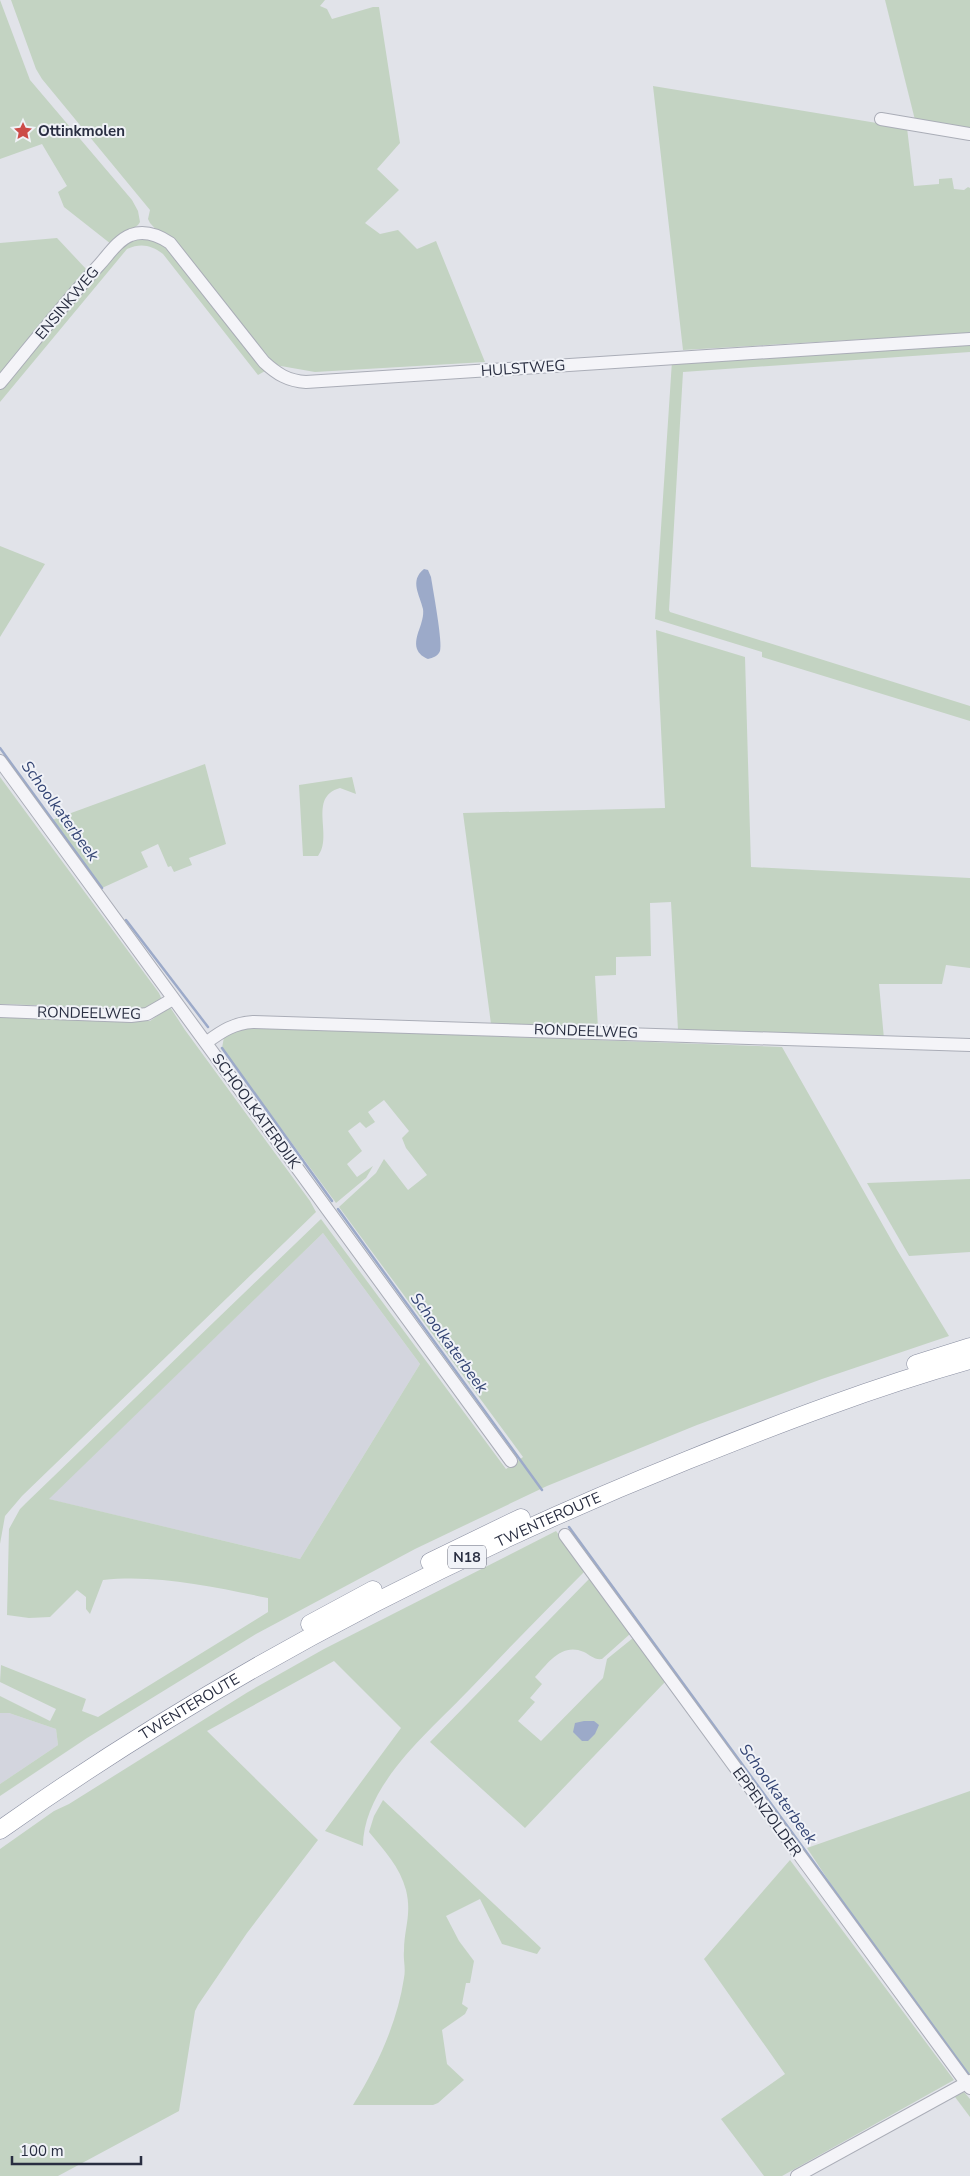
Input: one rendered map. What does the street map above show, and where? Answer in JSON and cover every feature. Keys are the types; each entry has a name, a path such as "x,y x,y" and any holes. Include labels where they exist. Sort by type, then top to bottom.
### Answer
{"highway":[{"name":"TWENTEROUTE","path":"0,1816 44,1785 169,1706 265,1650 344,1605 489,1532 605,1480 766,1416 930,1358 970,1346"},
{"name":"TWENTEROUTE","path":"0,1830 46,1798 175,1716 272,1658 381,1599 513,1535 610,1491 771,1426 970,1360"}],"street":[{"path":"880,118 970,134"},
{"name":"HULSTWEG","path":"141,233 154,234 170,243 264,362 274,371 291,381 306,382 970,338"},
{"name":"ENSINKWEG","path":"0,384 87,278 121,241 129,236 141,233"},
{"name":"SCHOOLKATERDIJK","path":"0,762 173,999 207,1042 511,1461"},
{"name":"RONDEELWEG","path":"0,1011 132,1016 147,1014 173,999"},
{"name":"RONDEELWEG","path":"207,1042 239,1022 253,1022 970,1045"},
{"name":"EPPENZOLDER","path":"564,1535 969,2084"},
{"path":"797,2176 969,2084"}],"shaded area":[{"path":"323,1233 420,1364 300,1559 48,1499"},
{"path":"0,1713 9,1713 56,1729 58,1745 0,1784"}],"green space":[{"path":"0,0 30,80 132,200 138,211 140,222 138,225 111,244 64,207 58,192 67,186 42,144 0,159"},
{"path":"11,0 325,0 320,6 327,9 332,19 379,7 400,143 377,169 399,190 365,223 380,234 398,230 417,249 436,241 485,362 315,372 275,365 234,314 150,223 148,219 150,210 42,79 36,69"},
{"path":"885,0 970,0 970,129 915,120"},
{"path":"653,86 907,128 914,186 939,184 939,179 952,178 954,189 964,190 968,187 970,188 970,333 683,350"},
{"path":"133,236 159,238 265,371 258,375 163,254 150,247 137,246 127,249 0,402 0,388 103,264"},
{"path":"57,238 87,270 0,373 0,243"},
{"path":"970,342 970,352 683,372 669,610 670,612 970,706 970,721 762,657 762,652 655,619 672,361"},
{"path":"0,546 45,564 0,637"},
{"path":"656,630 745,657 751,867 970,878 970,968 946,965 942,984 879,984 884,1039 678,1030 671,902 650,903 651,956 616,957 616,975 595,976 598,1028 491,1024 463,813 665,808"},
{"path":"205,764 226,844 189,858 192,865 174,872 171,866 168,867 158,844 141,852 148,867 102,888 52,820"},
{"path":"0,777 159,993 163,1002 152,1009 0,1004"},
{"path":"352,777 356,794 340,788 330,793 325,800 323,808 324,838 318,856 303,856 299,785"},
{"path":"170,1007 316,1212 22,1496 5,1516 0,1544 0,1015 150,1021"},
{"path":"249,1027 782,1047 897,1250 949,1336 822,1379 697,1425 547,1486 415,1549 256,1634 87,1738 0,1796 0,1784 58,1745 56,1729 9,1713 0,1713 0,1696 50,1721 56,1709 0,1682 1,1665 86,1699 82,1711 98,1717 268,1612 268,1598 165,1580 123,1579 103,1580 90,1614 86,1609 86,1597 77,1590 50,1617 29,1618 7,1615 9,1529 20,1509 26,1503 321,1219 506,1469 523,1457 339,1207 376,1173 384,1159 408,1190 427,1175 406,1148 402,1138 409,1131 384,1100 368,1112 375,1122 366,1128 360,1122 348,1131 362,1151 347,1164 357,1177 373,1166 366,1178 336,1203 222,1048 224,1037 232,1032","holes":["323,1233 420,1364 300,1559 49,1499"]},
{"path":"970,1179 970,1252 909,1256 867,1183"},
{"path":"556,1531 580,1562 584,1572 402,1760 374,1801 366,1823 363,1846 325,1831 401,1728 334,1661 207,1731 318,1840 247,1933 198,2005 195,2011 179,2111 58,2176 0,2176 0,1849 54,1811 69,1804 248,1692 324,1649"},
{"path":"589,1579 630,1634 602,1659 594,1658 584,1652 569,1650 550,1660 535,1677 542,1684 530,1698 535,1702 518,1721 541,1741 603,1678 607,1659 633,1638 665,1682 525,1828 430,1742"},
{"path":"970,1791 969,2075 836,1892 807,1848"},
{"path":"383,1800 541,1948 537,1954 502,1944 480,1899 446,1916 459,1941 474,1961 470,1983 466,1983 462,2004 468,2008 465,2014 442,2030 447,2064 464,2080 438,2103 433,2105 353,2105 385,2044 401,1995 405,1974 404,1943 408,1907 406,1890 396,1866 369,1832 374,1816"},
{"path":"790,1860 954,2080 782,2176 764,2176 721,2119 785,2074 704,1959"},
{"path":"964,2092 970,2099 970,2117 955,2097"}],"water":[{"path":"424,569 428,570 431,577 441,646 438,654 428,659 419,652 416,644 423,609 416,583 417,578"},
{"path":"594,1721 599,1725 595,1734 588,1741 582,1741 573,1732 575,1723"}],"waterway":[{"name":"Schoolkaterbeek","path":"0,748 102,888"},
{"name":"Schoolkaterbeek","path":"126,920 208,1027"},
{"name":"Schoolkaterbeek","path":"222,1048 332,1201"},
{"name":"Schoolkaterbeek","path":"338,1209 542,1490"},
{"name":"Schoolkaterbeek","path":"569,1527 969,2075"}],"place":[{"name":"Ottinkmolen","path":"23,131"}]}
